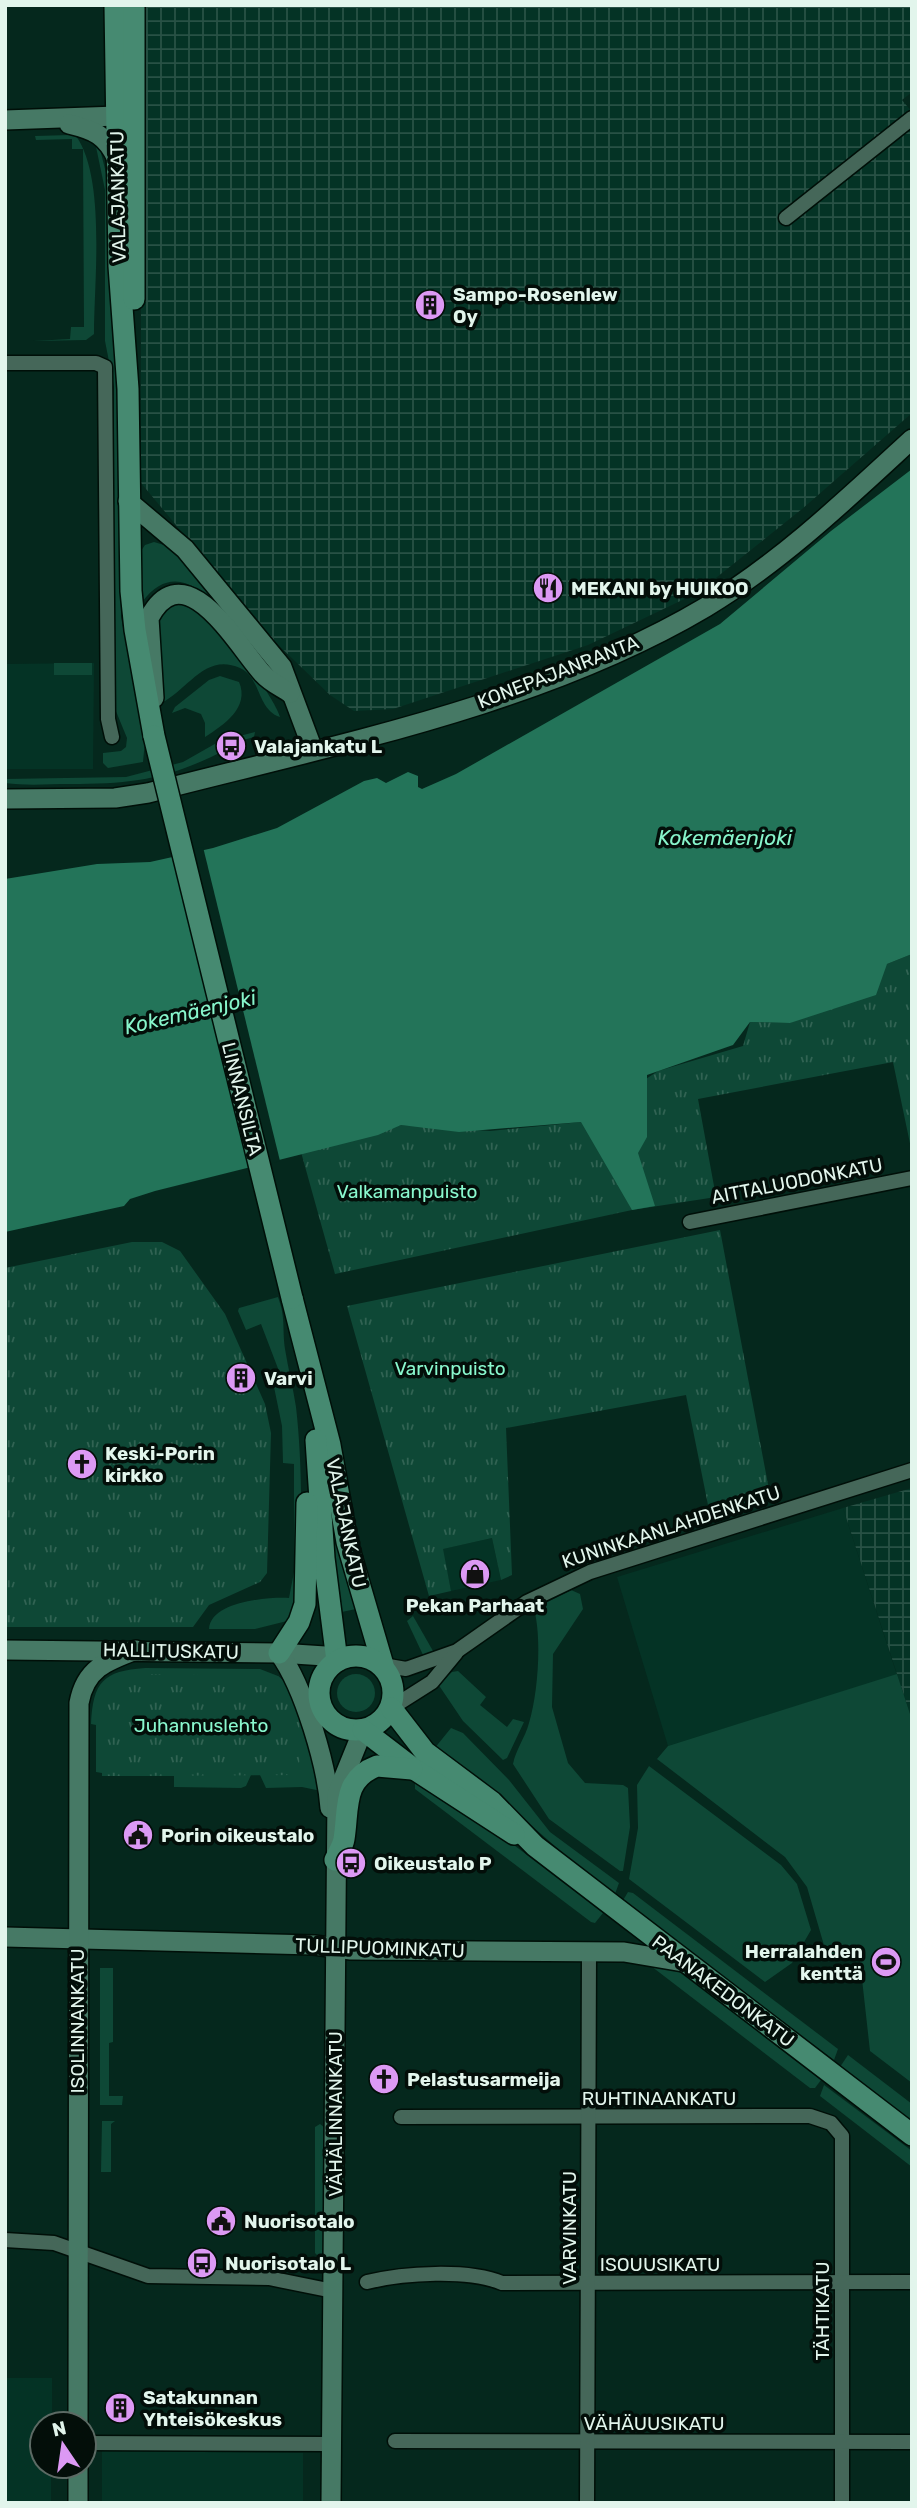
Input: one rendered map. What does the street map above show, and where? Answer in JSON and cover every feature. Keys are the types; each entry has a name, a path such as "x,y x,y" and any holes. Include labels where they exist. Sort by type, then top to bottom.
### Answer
{"main road":[{"name":"VALAJANKATU","path":"115,5 117,116 126,153"},
{"name":"VALAJANKATU","path":"134,5 126,153 134,329 128,389 129,548 135,630 153,732"},
{"path":"5,120 117,116"},
{"path":"55,120 100,134 126,153"},
{"name":"KONEPAJANRANTA","path":"5,799 115,798 149,793 313,750 517,691 665,629 707,606 760,569 912,439"},
{"path":"128,501 186,550 282,667 290,693 303,717 313,750"},
{"path":"129,548 139,538 159,529"},
{"path":"153,732 155,689 148,633 149,618 155,607 166,597 178,594 199,600 265,677 290,693"},
{"name":"LINNANSILTA","path":"153,732 292,1298"},
{"name":"VALAJANKATU","path":"292,1298 311,1382 330,1446 352,1563 383,1665"},
{"name":"VALAJANKATU","path":"311,1382 324,1558 337,1661"},
{"path":"311,1382 305,1604 299,1622 279,1653 291,1669 299,1688 326,1781 329,1840 335,1860"},
{"name":"HALLITUSKATU","path":"5,1650 279,1653 325,1656 337,1661"},
{"name":"ISOLINNANKATU","path":"78,2410 77,1735 82,1686 90,1672 104,1662 136,1650"},
{"path":"360,1656 383,1665 392,1683 391,1708 379,1723 363,1730 341,1728 332,1723 321,1708 321,1678 337,1661 360,1656"},
{"name":"PAANAKEDONKATU","path":"391,1708 425,1752 492,1802 535,1846 912,2135"},
{"name":"PAANAKEDONKATU","path":"363,1730 414,1769 535,1846"},
{"name":"VÄHÄLINNANKATU","path":"331,2503 337,1794 363,1730"},
{"path":"335,1860 344,1840 345,1804 354,1783 377,1766 414,1769"},
{"name":"TULLIPUOMINKATU","path":"5,1937 264,1943 335,1948 589,1954 624,1952 683,1962"},
{"path":"78,2480 78,2503"}],"street":[{"path":"786,218 912,118"},
{"path":"5,363 96,363 105,367 108,719 112,737"},
{"name":"AITTALUODONKATU","path":"690,1222 912,1178"},
{"name":"KUNINKAANLAHDENKATU","path":"383,1665 406,1669 457,1651 527,1602 584,1574 912,1470"},
{"name":"KUNINKAANLAHDENKATU","path":"391,1708 432,1682 457,1651"},
{"name":"VARVINKATU","path":"587,2503 589,1954"},
{"name":"RUHTINAANKATU","path":"401,2117 810,2116 831,2123"},
{"name":"TÄHTIKATU","path":"831,2123 842,2136 842,2503"},
{"path":"5,2240 35,2240 78,2250 97,2260 148,2276 269,2278 333,2291"},
{"name":"ISOUUSIKATU","path":"368,2282 391,2276 485,2276 502,2283 912,2283"},
{"name":"VÄHÄUUSIKATU","path":"396,2441 912,2442"},
{"path":"98,2443 331,2444"}],"shaded area":[{"path":"141,5 912,5 912,92 902,100 912,112 912,413 802,509 697,593 588,645 393,709 354,711 330,695 265,632 141,483"},
{"path":"94,663 93,769 5,769 5,664"},
{"path":"912,1488 912,1720 843,1508"},
{"path":"843,1508 897,1675 668,1746 617,1577"},
{"path":"492,1538 501,1580 451,1591 442,1549"},
{"path":"5,2378 52,2378 52,2410 28,2410 28,2480 51,2480 51,2503 5,2503"},
{"path":"102,2451 303,2453 303,2503 102,2503"}],"green space":[{"path":"35,136 76,136 83,149 72,149 72,139 36,140"},
{"path":"95,142 99,145 107,177 119,390 121,617 145,741 143,762 108,768 103,763 103,753 121,751 126,747 127,738 113,704 114,387 105,341 105,190"},
{"path":"83,150 95,203 94,334 86,340 33,341 70,339 71,327 84,327"},
{"path":"154,542 174,548 248,642 214,602 186,583 172,582 157,587 142,602 141,551 145,545"},
{"path":"175,601 197,606 216,624 256,675 280,717 267,708 247,672 228,664 207,669 161,703 155,621"},
{"path":"54,663 92,663 92,675 54,675"},
{"path":"220,676 239,682 241,699 227,721 205,737 205,723 201,714 185,708 172,713 175,707 209,680"},
{"path":"255,732 254,737 226,745 227,749 206,759 151,778 92,784 5,783 5,779 126,777 183,762 220,741"},
{"name":"Valkamanpuisto","path":"912,954 912,1153 893,1062 698,1099 716,1197 632,1210 335,1274 301,1152 401,1125 490,1131 581,1122 658,1071 743,1046 750,1022 790,1023 887,964"},
{"name":"Varvinpuisto","path":"720,1230 770,1495 710,1515 686,1395 506,1428 512,1575 501,1580 492,1538 443,1549 451,1591 429,1596 347,1306"},
{"path":"132,1242 162,1242 180,1251 225,1314 265,1404 271,1433 267,1573 260,1582 209,1605 193,1627 5,1627 5,1268"},
{"path":"278,1297 296,1407 300,1457 300,1543 291,1620 255,1629 209,1629 219,1612 230,1607 268,1598 289,1598 294,1572 294,1464 283,1463 282,1426 274,1387 276,1382 282,1379 261,1324 246,1330 238,1311 239,1308"},
{"path":"324,1458 356,1609 337,1613"},
{"path":"571,1590 580,1594 583,1609 553,1654 552,1707 568,1763 585,1783 623,1785 628,1788 630,1827 623,1871 549,1819 513,1764 535,1697 538,1650 534,1609"},
{"path":"413,1616 433,1651 424,1657 407,1621"},
{"name":"Juhannuslehto","path":"145,1668 260,1669 278,1676 293,1691 321,1791 302,1787 266,1788 260,1775 251,1775 246,1786 241,1788 174,1787 174,1776 102,1776 102,1773 96,1772 96,1725 91,1724 94,1698 98,1689 110,1676"},
{"path":"458,1671 486,1697 480,1705 507,1727 513,1719 524,1722 507,1758 503,1760 463,1721 438,1684 452,1672"},
{"name":"Juhannuslehto","path":"125,1674 278,1676 287,1685 297,1708 300,1735 299,1775 102,1776 103,1693 111,1680"},
{"path":"356,1674 369,1680 375,1693 369,1706 356,1712 343,1706 337,1693 343,1680"},
{"path":"897,1674 912,1720 912,2083 870,2051 859,1952 828,1959 807,1887 785,1857 657,1759 668,1746"},
{"path":"451,1728 463,1733 509,1780 550,1832 619,1883 615,1894 610,1894 486,1786 434,1749"},
{"path":"649,1766 781,1865 797,1884 811,1930 792,1963 765,1982 629,1879 638,1828 637,1785"},
{"path":"415,1777 460,1804 603,1913 595,1923 591,1922 415,1789"},
{"path":"628,1892 633,1893 838,2049 834,2060 622,1902"},
{"path":"647,1963 674,1968 821,2080 815,2088 810,2088"},
{"path":"100,1968 113,1968 113,2042 109,2043 109,2096 123,2096 122,2105 100,2105"},
{"path":"848,2055 912,2104 912,2121 840,2067"},
{"path":"824,2085 912,2151 912,2167 820,2096"},
{"path":"102,2121 115,2121 111,2124 111,2172 101,2172"},
{"path":"320,2124 325,2128 325,2256 315,2253 315,2127"}],"water":[{"name":"Kokemäenjoki","path":"912,469 912,954 887,964 876,995 790,1023 750,1022 733,1045 647,1075 647,1137 638,1153 655,1206 632,1210 581,1122 459,1132 401,1125 378,1135 155,1191 130,1199 124,1206 5,1232 5,879 97,864 150,862 213,848 277,828 364,781 377,778 386,783 408,772 418,776 418,787 422,789 456,774 720,624 831,531"}],"pier":[{"path":"203,847 280,1161 249,1170 173,853"}],"place":[{"name":"Sampo-Rosenlew Oy","path":"430,305"},
{"name":"MEKANI by HUIKOO","path":"548,588"},
{"name":"Valajankatu L","path":"231,746"},
{"name":"Varvi","path":"241,1378"},
{"name":"Keski-Porin kirkko","path":"82,1464"},
{"name":"Pekan Parhaat","path":"475,1574"},
{"name":"Porin oikeustalo","path":"138,1835"},
{"name":"Oikeustalo P","path":"351,1863"},
{"name":"Herralahden kenttä","path":"886,1962"},
{"name":"Pelastusarmeija","path":"384,2079"},
{"name":"Nuorisotalo","path":"221,2221"},
{"name":"Nuorisotalo L","path":"202,2263"},
{"name":"Satakunnan Yhteisökeskus","path":"120,2408"}]}
